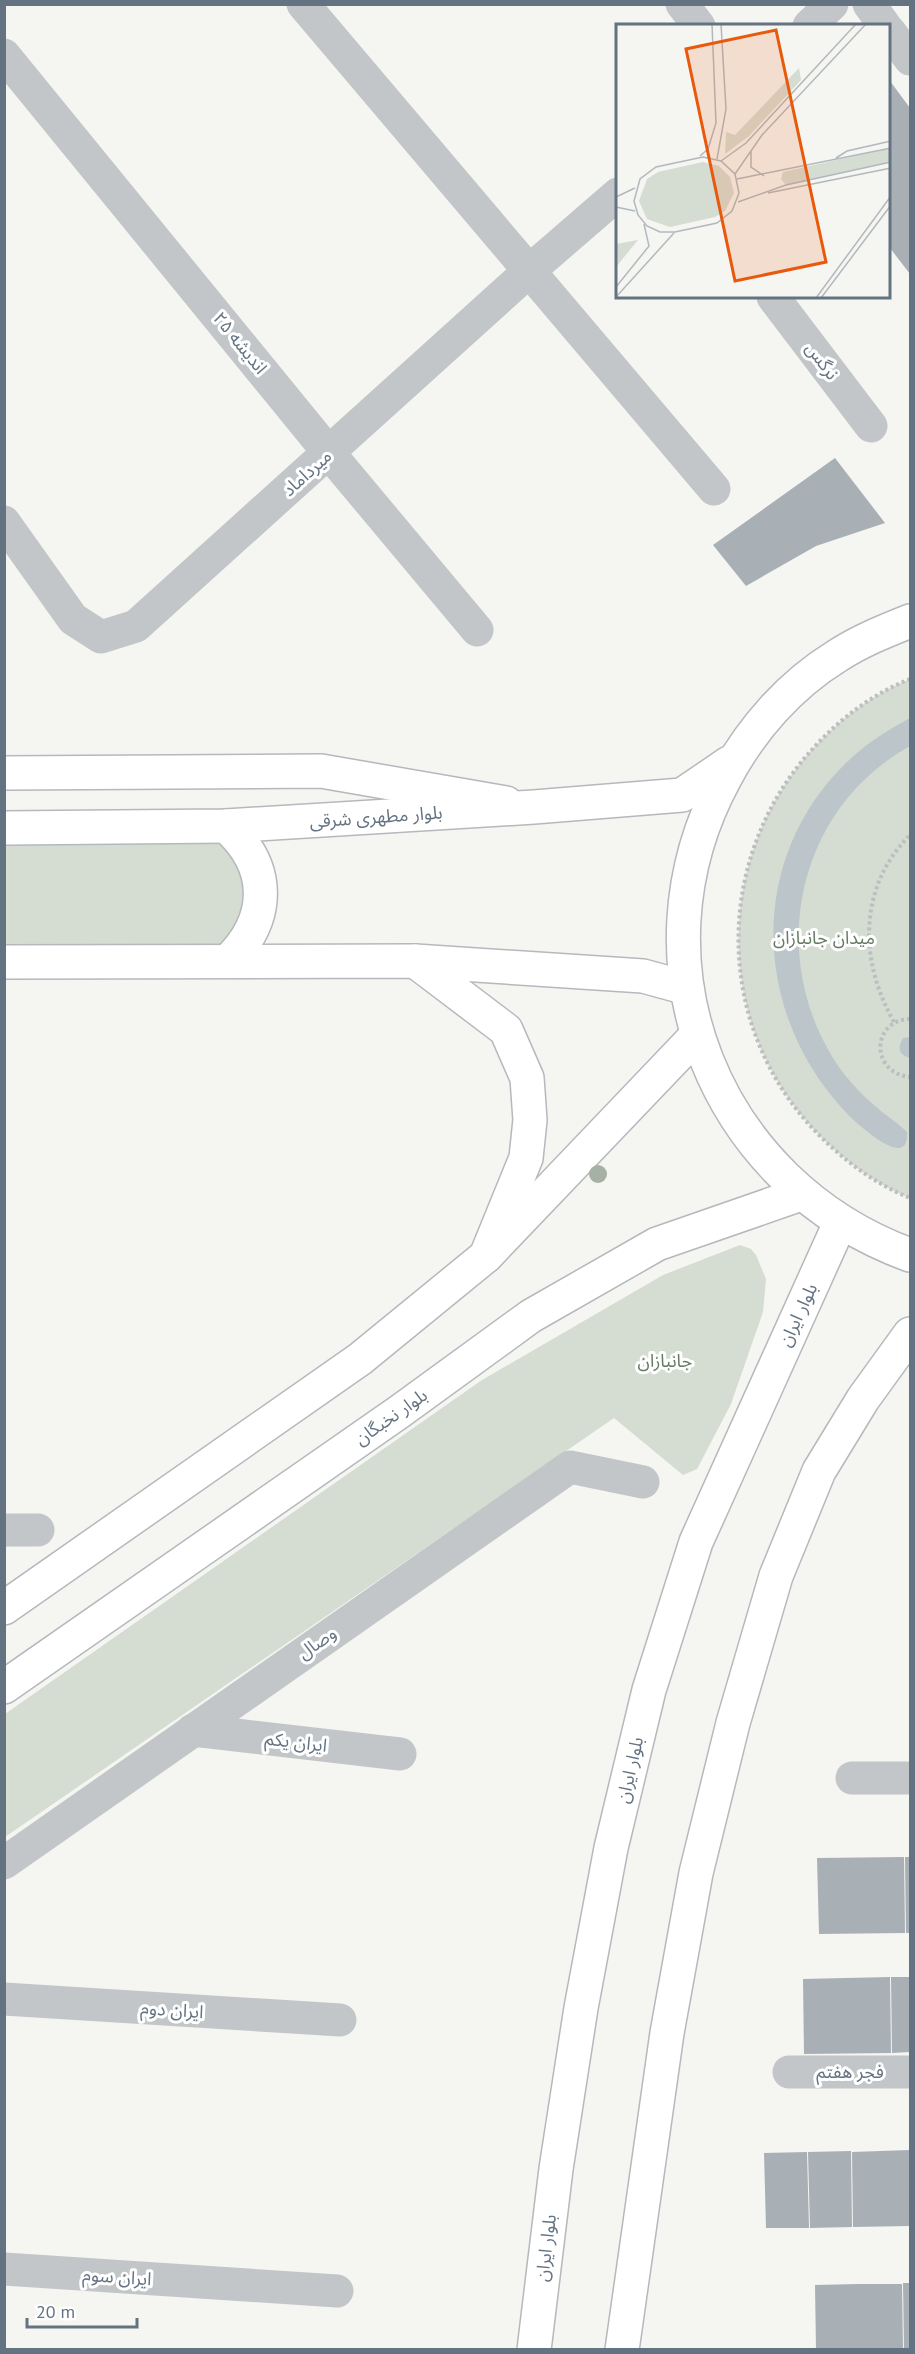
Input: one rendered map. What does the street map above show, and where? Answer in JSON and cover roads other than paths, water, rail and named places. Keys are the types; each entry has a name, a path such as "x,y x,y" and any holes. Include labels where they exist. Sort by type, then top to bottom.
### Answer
{"main road":[{"path":"910,621 879,633 836,656 798,685 764,719 736,758 713,800 694,854 686,892 683,940 687,988 697,1035 714,1080 738,1122 767,1160 801,1194 840,1223 882,1245 910,1255"},
{"name":"بلوار مطهری شرقی","path":"4,828 226,826 534,807 682,795 736,758"},
{"path":"4,773 321,771 534,807"},
{"path":"226,826 251,855 258,874 261,893 252,931 242,947 228,961"},
{"path":"4,962 415,960 643,976 687,988"},
{"path":"415,960 506,1030 527,1078 530,1120 526,1158 486,1256"},
{"path":"4,1608 360,1359 486,1256 697,1035"},
{"name":"بلوار نخبگان","path":"4,1687 389,1419 531,1316 657,1244 801,1194"},
{"name":"بلوار ایران","path":"534,2349 556,2169 581,2008 611,1848 649,1690 696,1542 840,1223"},
{"path":"622,2349 666,2033 696,1873 733,1723 776,1576 819,1472 863,1399 910,1334"}],"street":[{"path":"303,4 714,489"},
{"path":"682,4 697,24"},
{"path":"811,24 832,4"},
{"path":"868,4 883,24"},
{"path":"891,33 910,59"},
{"name":"اندیشه ۲۵","path":"4,55 329,453 477,630"},
{"name":"میرداماد","path":"4,522 73,619 100,637 136,626 529,271 616,196"},
{"name":"نرگس","path":"774,298 871,426"},
{"name":"وصال","path":"4,1863 570,1467 643,1482"},
{"path":"4,1530 38,1530"},
{"name":"ایران یکم","path":"193,1730 400,1754"},
{"path":"852,1778 910,1778"},
{"name":"ایران دوم","path":"4,1999 340,2020"},
{"name":"فجر هفتم","path":"789,2072 910,2072"},
{"name":"ایران سوم","path":"4,2270 337,2291"}],"park label":[{"name":"میدان جانبازان","path":"824,938"},
{"name":"جانبازان","path":"665,1361"}]}
